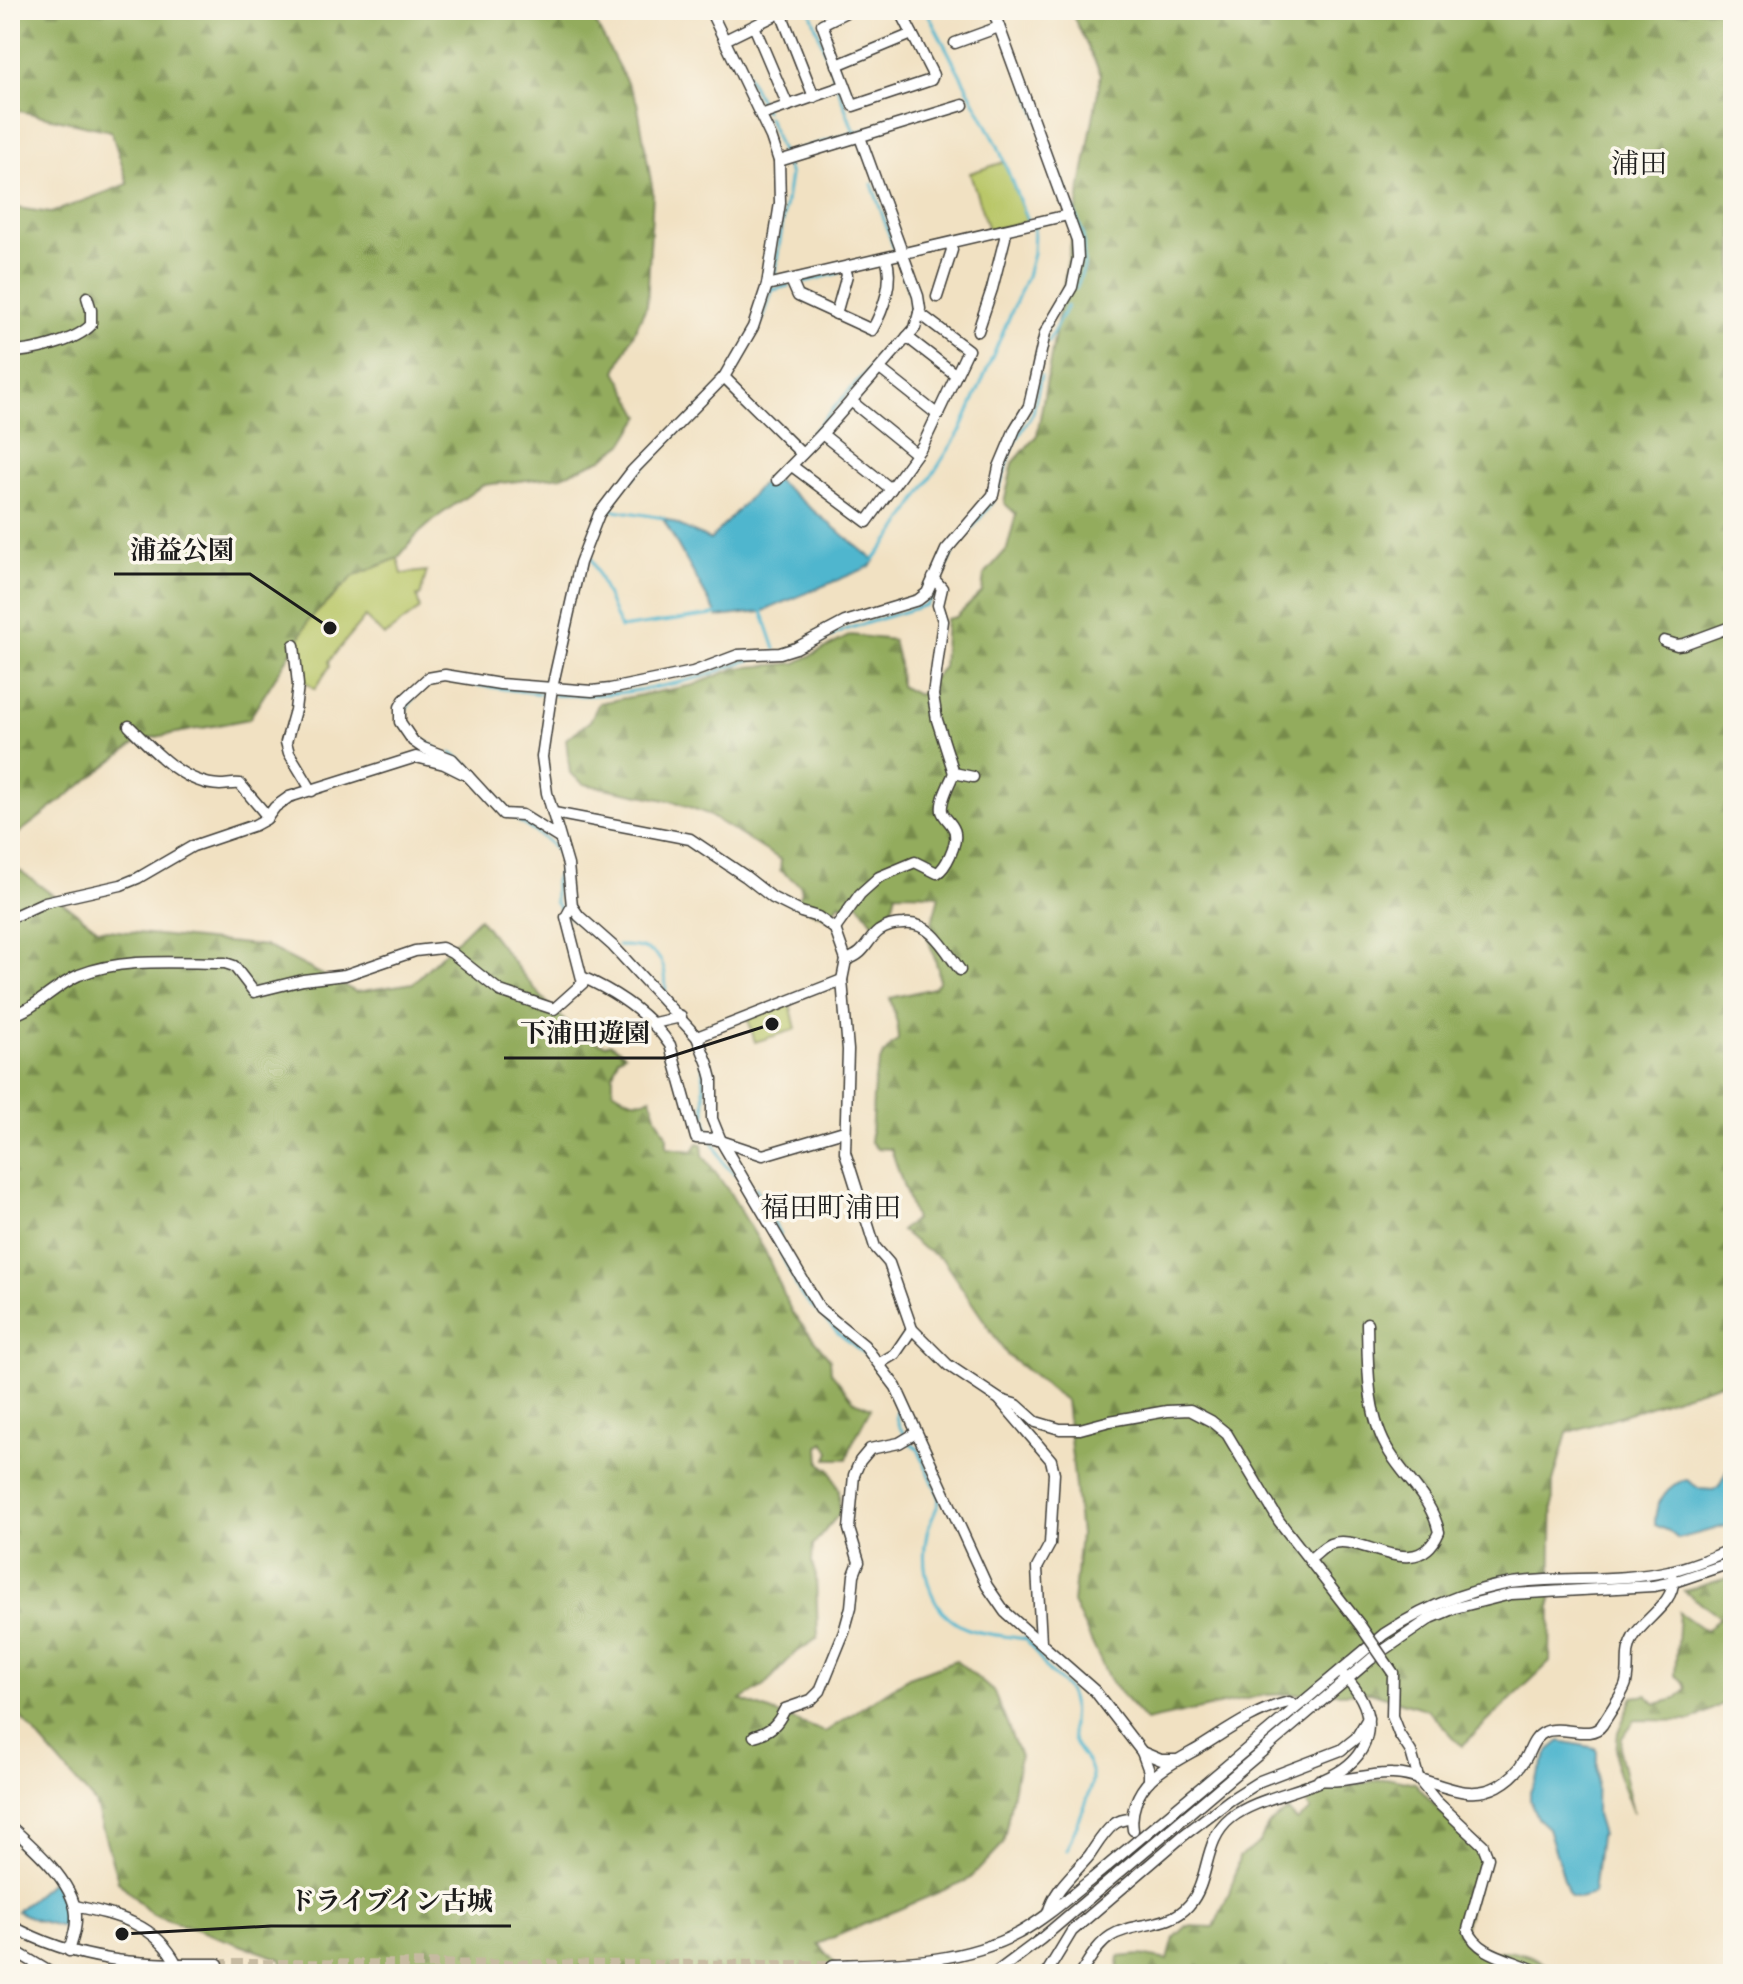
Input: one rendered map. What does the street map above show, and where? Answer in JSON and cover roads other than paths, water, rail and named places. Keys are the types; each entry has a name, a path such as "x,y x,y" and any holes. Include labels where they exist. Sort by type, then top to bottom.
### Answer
{"street":[{"path":"10,1016 22,1012 76,976 103,967 138,964 225,963 234,966 254,992 303,980 345,975 415,951 442,948 500,991 554,1009 583,983 569,911 568,865 543,774 542,757 552,688 580,563 599,514 632,471 724,377 753,327 771,285 783,159 764,114 710,10"},
{"path":"850,10 822,24 837,65 840,87 853,106 931,80 933,75 900,10"},
{"path":"559,838 511,814 500,812 452,759 413,741 400,722 400,707 421,682 445,675 500,684 592,691 693,672 738,655 780,653 796,648 845,622 918,600 927,593 946,550 993,495 999,467 1015,429 1029,406 1045,333 1076,275 1077,240 993,10"},
{"path":"725,40 783,11 814,97"},
{"path":"754,26 788,106"},
{"path":"955,43 999,27"},
{"path":"837,65 912,34"},
{"path":"764,114 840,87"},
{"path":"783,159 963,105"},
{"path":"777,480 792,466 799,451 822,434 915,328 919,313 918,296 895,258 857,138"},
{"path":"771,285 792,283 951,246 1068,215"},
{"path":"978,331 992,289 1004,233"},
{"path":"937,297 951,246"},
{"path":"792,283 798,296 872,330 879,318 895,258"},
{"path":"836,314 846,270"},
{"path":"10,352 38,349 83,333 91,325 87,297"},
{"path":"792,466 867,522 916,454 968,350 919,313"},
{"path":"907,337 956,375"},
{"path":"880,369 938,415"},
{"path":"724,377 799,451"},
{"path":"851,401 916,454"},
{"path":"822,434 891,489"},
{"path":"835,929 860,894 879,877 915,862 937,873 945,867 956,838 941,806 954,773 934,707 943,621 938,605 942,588 933,578"},
{"path":"1664,641 1684,644 1733,626"},
{"path":"294,645 298,685 286,742 289,753 312,791"},
{"path":"129,726 159,756 185,774 212,783 240,784 268,817"},
{"path":"10,918 45,902 121,885 193,846 255,825 268,817 283,800 404,758 416,757 444,764 468,776"},
{"path":"954,773 973,777"},
{"path":"554,813 690,839 773,898 818,917 835,929 846,960 842,980 848,1063 845,1152 875,1247 889,1263 912,1329 948,1365 999,1399 1048,1455 1054,1473 1050,1544 1037,1568 1041,1642"},
{"path":"569,911 615,947 665,1001 676,1019 697,1037 712,1079 715,1140 820,1309 864,1345 896,1387 910,1436 987,1586 1005,1612 1095,1691 1142,1752 1149,1781"},
{"path":"846,960 861,954 879,931 914,922 931,932 960,970"},
{"path":"582,977 605,987 654,1023 670,1045 696,1138 715,1140 763,1155 844,1131"},
{"path":"697,1037 842,980"},
{"path":"654,1023 676,1019"},
{"path":"1310,1559 1332,1543 1414,1556 1427,1551 1439,1532 1420,1491 1389,1452 1381,1434 1372,1405 1367,1323"},
{"path":"880,1363 895,1354 912,1329"},
{"path":"999,1399 1017,1405 1036,1422 1060,1429 1080,1429 1167,1411 1190,1410 1227,1434 1279,1521 1393,1673 1392,1716 1411,1752 1419,1780 1436,1801 1483,1845 1488,1858 1468,1929 1471,1940 1542,1974"},
{"path":"754,1736 777,1725 785,1709 811,1700 820,1691 844,1632 859,1562 849,1529 854,1475 870,1449 910,1436"},
{"path":"1319,1780 1341,1782 1391,1774 1467,1793 1494,1788 1510,1779 1524,1763 1535,1740 1546,1731 1591,1732 1601,1728 1626,1685 1626,1652 1635,1634 1665,1603 1673,1576 1733,1549"},
{"path":"994,1974 1041,1939 1344,1675 1384,1634 1406,1620 1450,1598 1482,1588 1511,1583 1673,1576 1733,1562"},
{"path":"833,1965 925,1962 963,1954 1018,1933 1047,1915 1296,1707 1344,1675"},
{"path":"1080,1974 1095,1951 1112,1935 1173,1918 1190,1904 1197,1892 1210,1844 1232,1817 1340,1772 1355,1761 1365,1741 1368,1718 1359,1693 1344,1675"},
{"path":"1133,1830 1131,1819 1137,1800 1149,1781 1177,1760 1261,1711 1289,1702 1296,1707"},
{"path":"1046,1974 1072,1931 1153,1858 1254,1785 1341,1750 1356,1738 1368,1718"},
{"path":"1142,1752 1161,1760 1177,1760"},
{"path":"1047,1915 1052,1899 1064,1880 1081,1865 1113,1825 1131,1819"},
{"path":"10,1826 60,1877 75,1906 77,1919 69,1951"},
{"path":"75,1906 120,1915 144,1928 164,1943 177,1965"},
{"path":"10,1925 38,1940 69,1951 122,1963 218,1964"},
{"path":"10,1948 53,1974"}],"water":[{"path":"770,475 875,561 869,567 761,612 718,617 662,517 710,540"},
{"path":"1733,1458 1733,1524 1678,1539 1655,1525 1659,1503 1667,1491 1687,1480 1700,1489 1713,1490 1719,1486"},
{"path":"1560,1741 1595,1748 1597,1752 1596,1815 1602,1835 1593,1894 1579,1898 1568,1892 1548,1828 1537,1818 1530,1800 1530,1792 1549,1750"},
{"path":"53,1880 66,1916 63,1927 17,1911"}],"waterway":[{"path":"810,10 855,135"},
{"path":"926,10 998,146 1027,220"},
{"path":"740,60 765,111"},
{"path":"1023,77 1083,234 1084,267 1076,289"},
{"path":"768,117 790,175 774,280"},
{"path":"783,154 895,121"},
{"path":"872,184 895,252"},
{"path":"872,562 898,529 961,430 1027,276 1033,254 1034,228 1030,227"},
{"path":"772,477 903,331 911,304 898,259"},
{"path":"796,284 839,273"},
{"path":"773,290 788,286"},
{"path":"736,367 764,316 773,288"},
{"path":"1048,342 1067,306"},
{"path":"999,488 1014,444 1033,413 1041,376"},
{"path":"630,481 706,403"},
{"path":"941,578 954,550 993,502"},
{"path":"609,509 664,518"},
{"path":"589,552 620,628 720,614"},
{"path":"784,656 804,651 844,630 926,605 936,591"},
{"path":"761,608 775,649"},
{"path":"554,695 608,694 644,689 697,678 757,659"},
{"path":"475,685 543,694"},
{"path":"414,697 406,709 405,720 418,737 436,748"},
{"path":"451,753 470,766 510,812"},
{"path":"515,818 550,843 559,857 562,866 555,881 555,902 563,912"},
{"path":"569,916 604,944"},
{"path":"618,946 642,948 657,956 665,972 665,995"},
{"path":"688,1034 697,1048"},
{"path":"702,1062 709,1134"},
{"path":"713,1141 724,1164 735,1174"},
{"path":"756,1188 780,1235"},
{"path":"775,1241 801,1295 838,1333 865,1354"},
{"path":"887,1382 898,1405 896,1417 899,1426 909,1442 918,1449 940,1498 928,1529 925,1547 927,1577 937,1603 957,1624 971,1630 1026,1639 1069,1693 1073,1709 1072,1736 1088,1763 1092,1779 1089,1796 1067,1850"}],"tunnel":[{"path":"218,1964 833,1965"}],"place":[{"name":"浦益公園","path":"330,628"},
{"name":"下浦田遊園","path":"772,1024"},
{"name":"ドライブイン古城","path":"122,1934"}],"district":[{"name":"浦田","path":"1639,166"},
{"name":"福田町浦田","path":"831,1210"}]}
